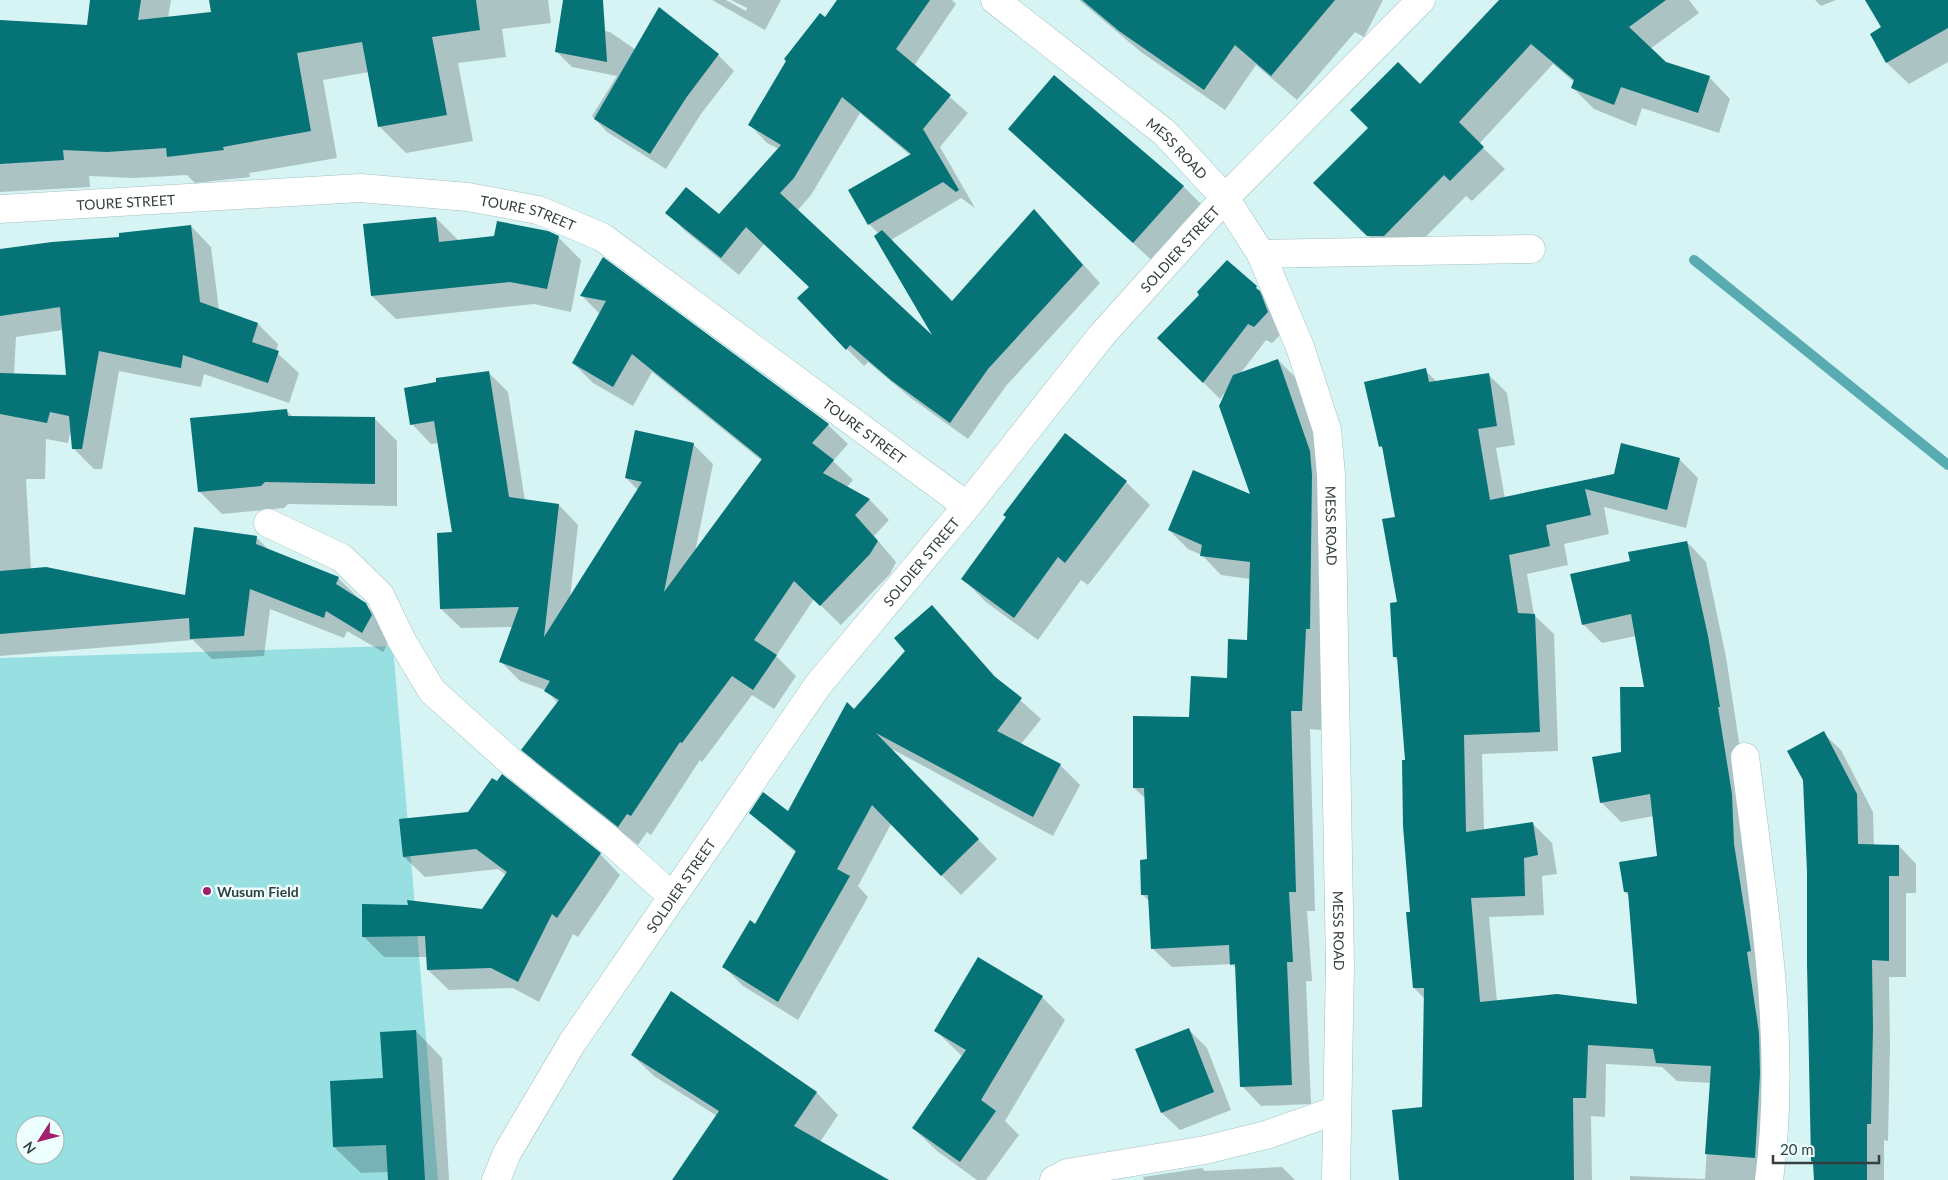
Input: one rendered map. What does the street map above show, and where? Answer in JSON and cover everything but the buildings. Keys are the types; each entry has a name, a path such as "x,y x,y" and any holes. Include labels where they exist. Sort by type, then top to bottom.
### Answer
{"street":[{"name":"MESS ROAD","path":"995,0 1165,133 1225,198 1262,254 1300,347 1318,402 1326,430 1330,466 1340,964 1336,1180"},
{"name":"SOLDIER STREET","path":"496,1180 507,1153 572,1044 818,685 967,506 1101,336 1225,198 1421,0"},
{"name":"TOURE STREET","path":"0,209 360,188 468,196 538,210 602,237 967,506"},
{"path":"1262,254 1531,249"},
{"path":"268,523 342,558 380,595 402,640 432,691 508,760 606,837 672,896"},
{"path":"1744,757 1769,959 1774,1044 1775,1137 1769,1180"},
{"path":"1054,1180 1067,1173 1205,1150 1266,1135 1337,1110"}],"shaded area":[{"name":"Wusum Field","path":"393,646 438,1180 0,1180 0,658"}],"waterway":[{"path":"1694,260 1948,465"}],"place":[{"name":"Wusum Field","path":"207,891"}]}
